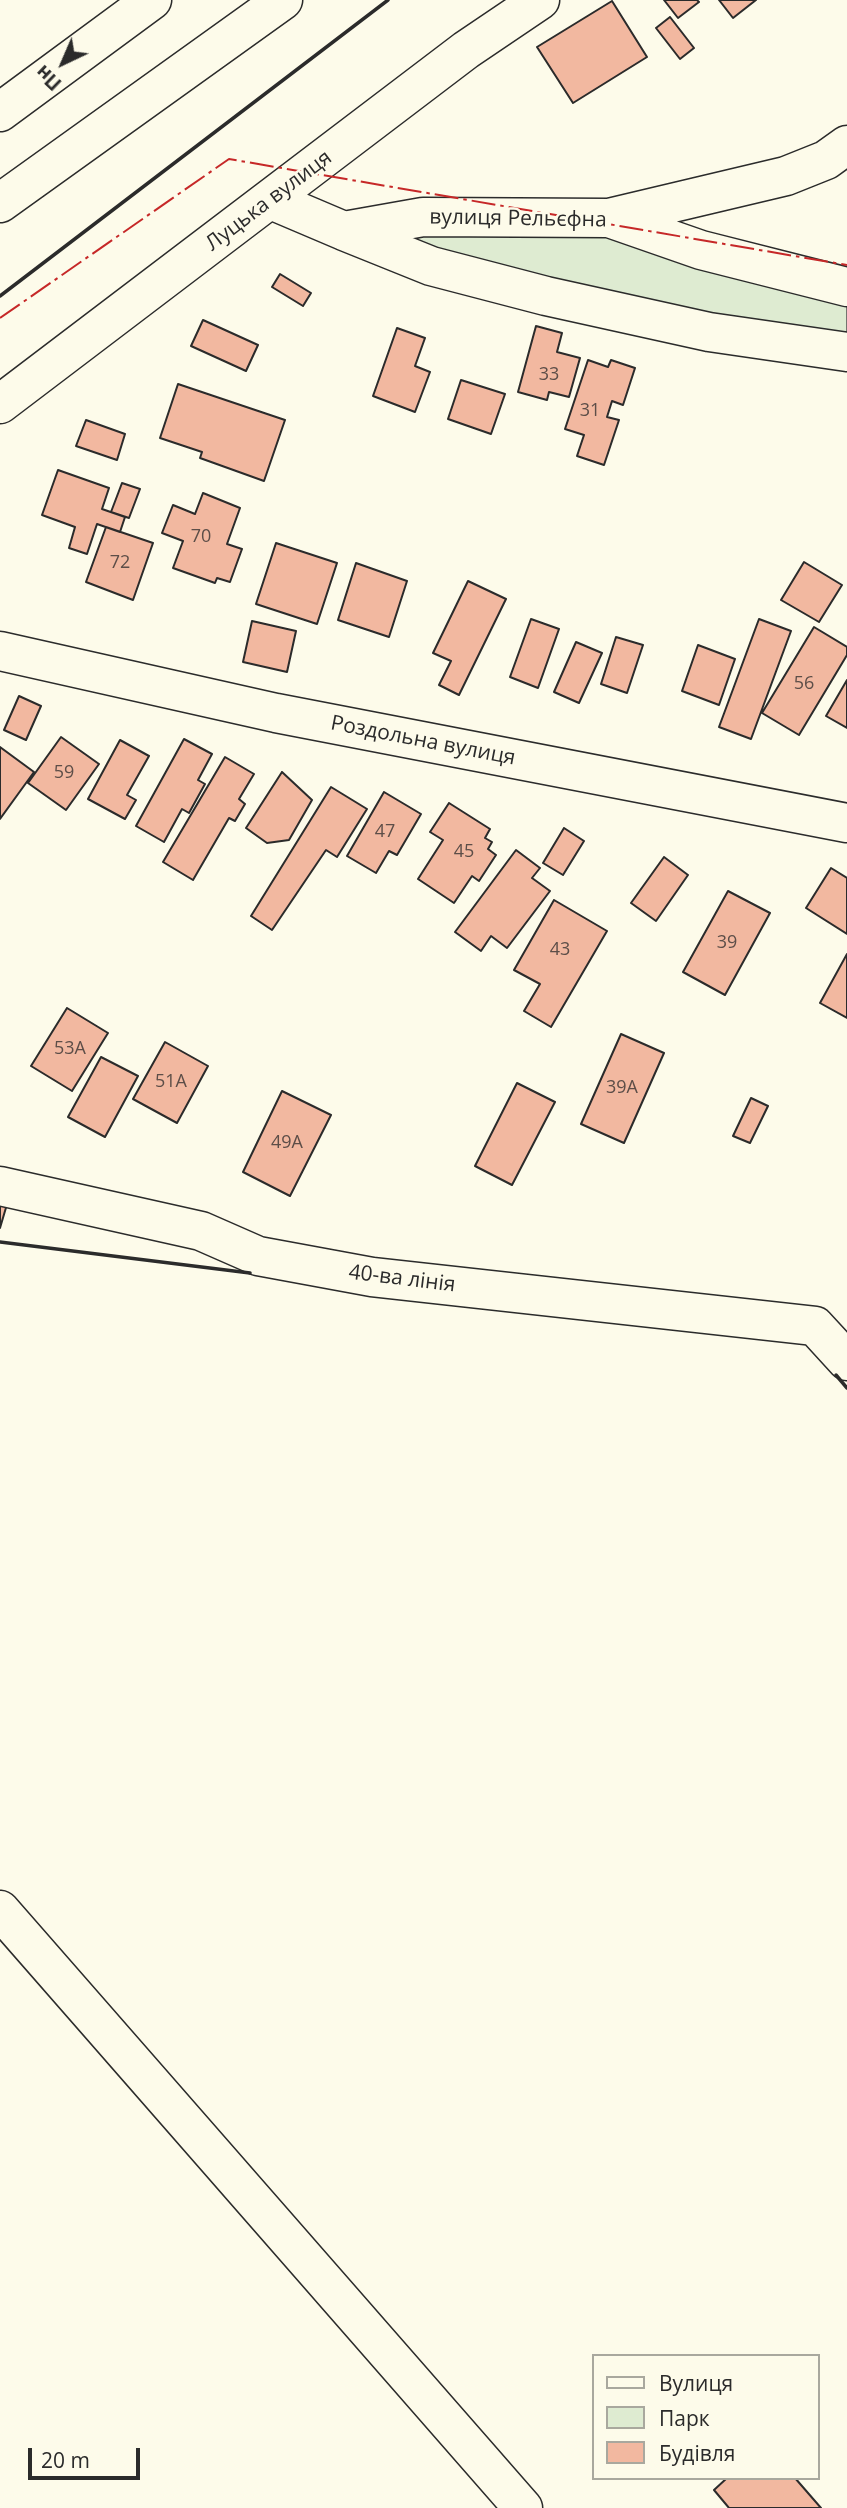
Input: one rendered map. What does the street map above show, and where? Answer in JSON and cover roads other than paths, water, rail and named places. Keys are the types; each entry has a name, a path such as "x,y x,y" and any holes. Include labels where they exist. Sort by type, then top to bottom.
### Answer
{"street":[{"path":"0,112 152,0"},
{"path":"0,203 283,0"},
{"name":"Луцька вулиця","path":"0,404 466,50 540,0"},
{"path":"609,218 786,176 826,160 847,145"},
{"path":"271,200 431,266 546,296 709,332 847,352"},
{"name":"вулиця Рельєфна","path":"344,231 423,217 609,218 701,250 847,287"},
{"name":"Роздольна вулиця","path":"0,651 276,713 847,823"},
{"name":"40-ва лінія","path":"0,1186 201,1231 258,1256 372,1277 815,1326 847,1362"},
{"path":"0,1910 523,2508"}]}
